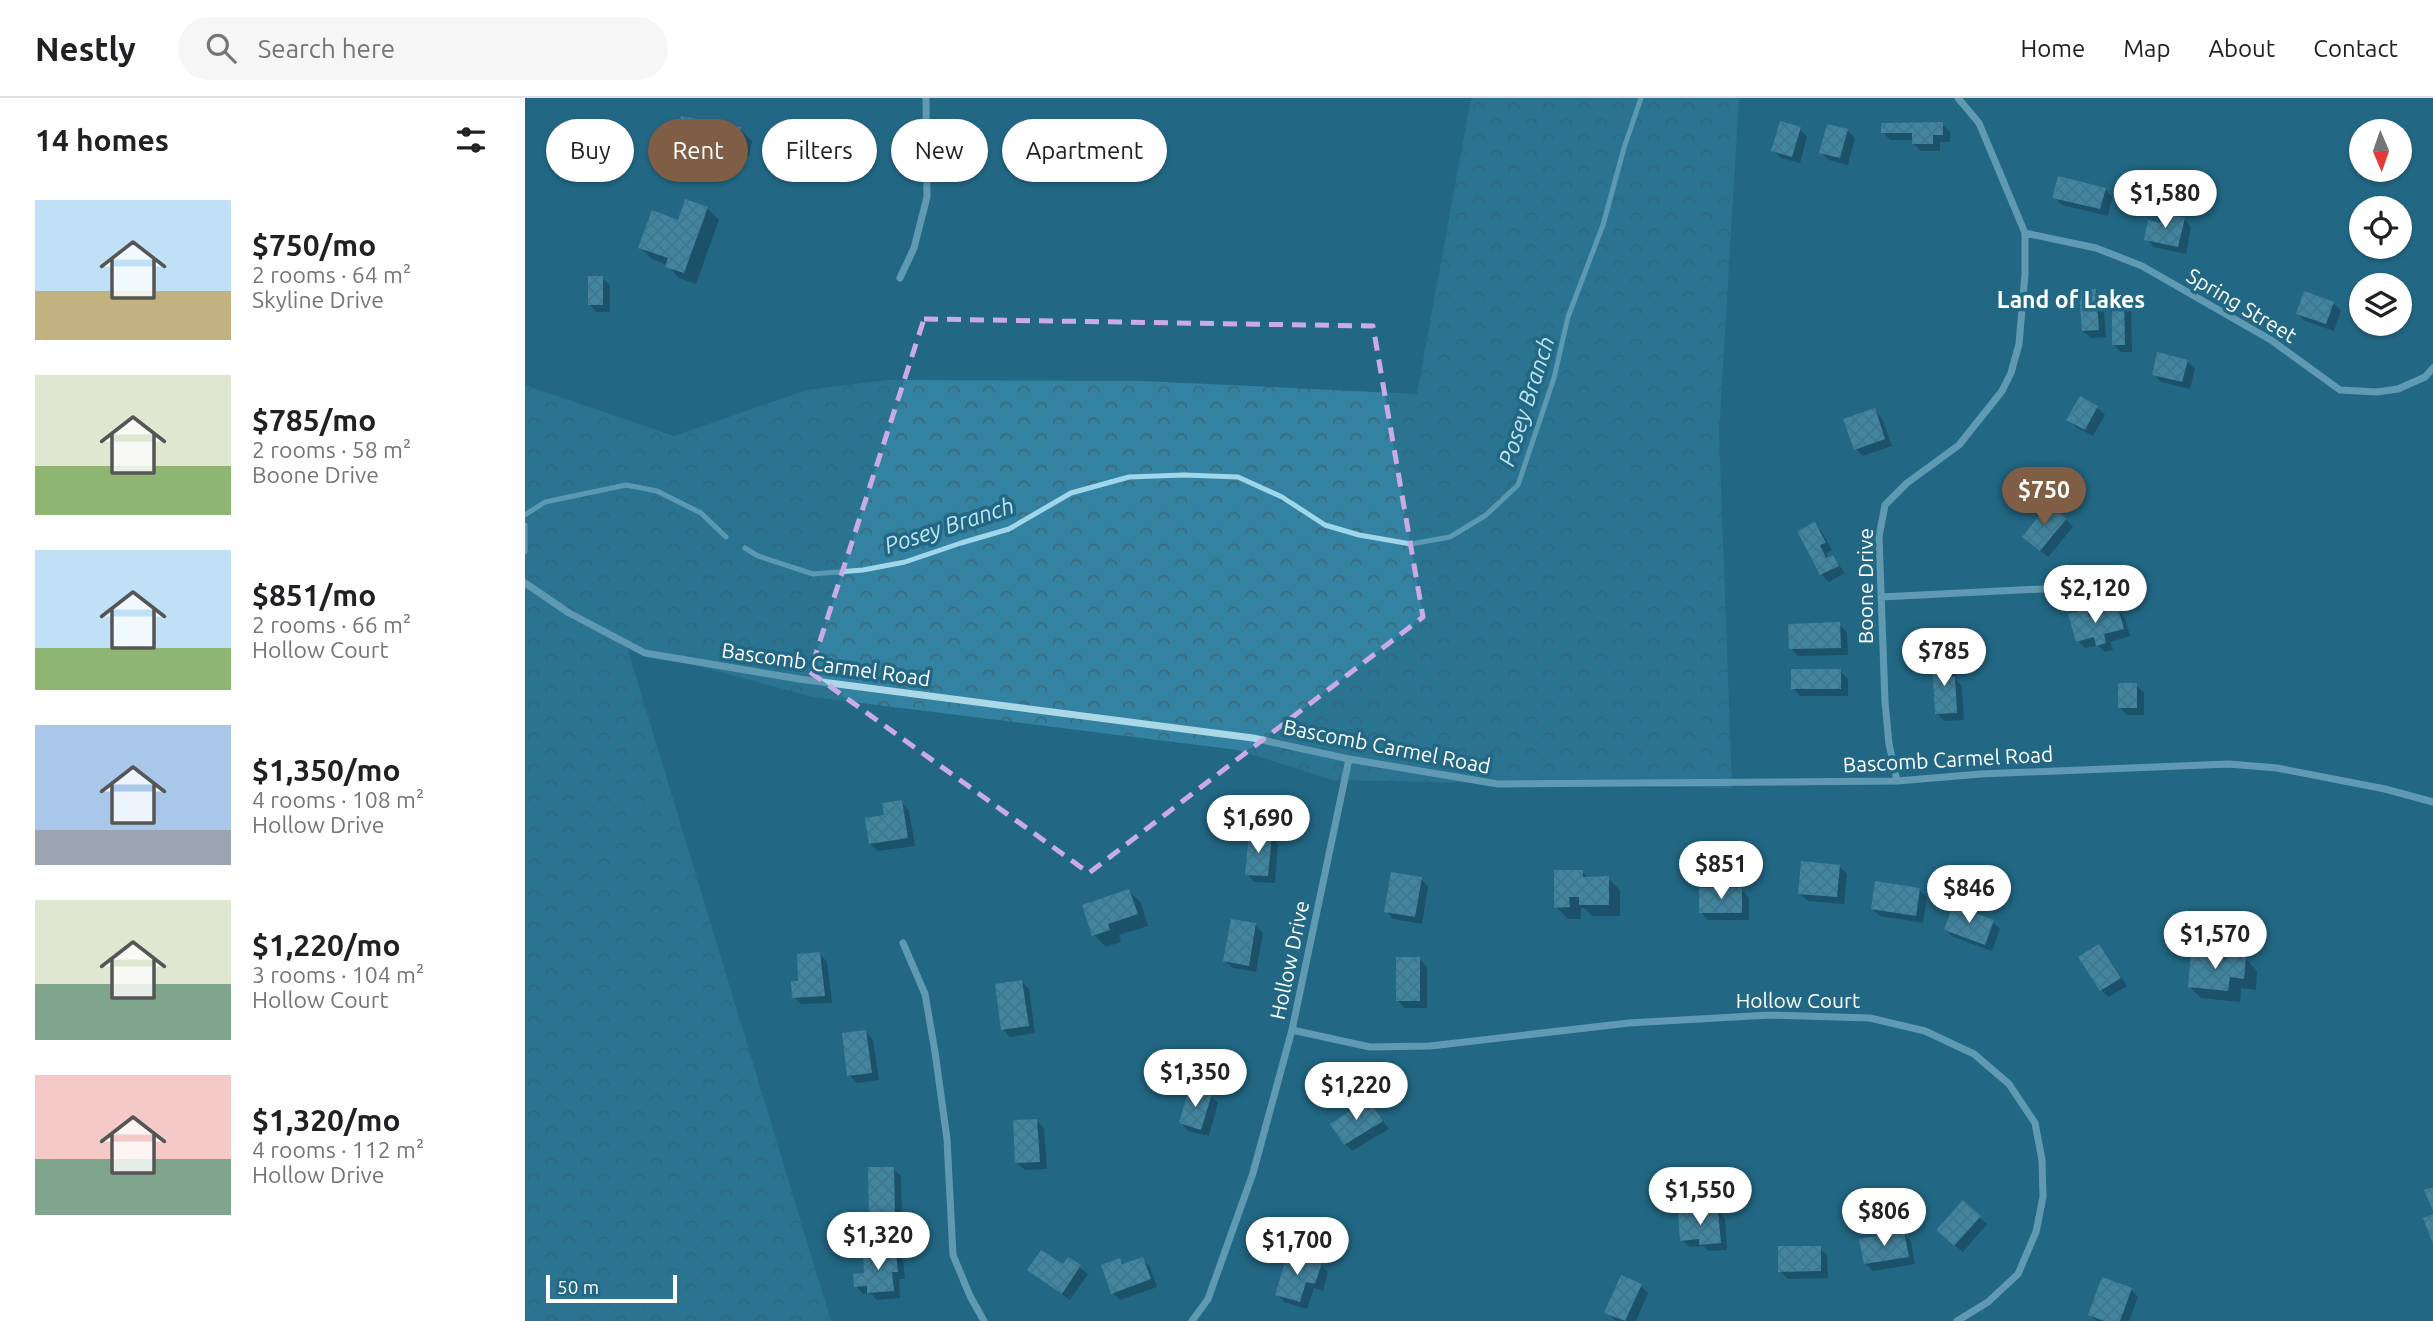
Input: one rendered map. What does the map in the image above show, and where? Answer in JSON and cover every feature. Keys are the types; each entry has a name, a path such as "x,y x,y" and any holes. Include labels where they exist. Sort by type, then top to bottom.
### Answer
{"street":[{"path":"900,278 914,248 927,197 926,98"},
{"path":"1958,98 1979,123 2025,233"},
{"name":"Spring Street","path":"2025,233 2096,248 2142,265 2271,340 2340,390 2377,392 2398,389 2425,377 2433,368"},
{"name":"Boone Drive","path":"1897,781 1889,744 1885,702 1879,537 1885,505 1907,483 1959,445 2001,391 2011,373 2019,344 2025,274 2025,233"},
{"name":"Bascomb Carmel Road","path":"525,583 569,613 645,653 799,679 1253,738 1349,759 1498,785 1897,781 1981,774 2229,764 2277,768 2385,789 2433,802"},
{"path":"1881,597 2121,585"},
{"name":"Hollow Drive","path":"1192,1321 1208,1299 1253,1173 1292,1030 1349,759"},
{"path":"903,943 925,994 935,1052 947,1139 953,1255 970,1297 984,1321"},
{"name":"Hollow Court","path":"1292,1030 1370,1047 1430,1046 1629,1023 1770,1014 1870,1018 1925,1031 1974,1054 2009,1084 2035,1123 2042,1160 2043,1197 2036,1232 2018,1273 1988,1302 1957,1321"}],"highlighted area":[{"path":"924,319 1373,326 1423,617 1089,873 810,672"}],"green space":[{"path":"1471,98 1739,98 1719,433 1732,788 1332,780 1238,750 813,697 627,647 831,1321 525,1321 525,385 674,436 807,390 887,380 1143,381 1417,394"}],"building":[{"path":"1780,121 1801,127 1792,157 1771,151"},
{"path":"1943,122 1943,135 1933,135 1933,144 1912,144 1912,133 1881,133 1881,123"},
{"path":"1827,124 1848,129 1840,158 1819,153"},
{"path":"2058,176 2106,188 2100,209 2052,198"},
{"path":"685,199 708,207 684,273 665,267 668,258 638,248 652,210 678,220"},
{"path":"2162,213 2185,218 2178,247 2144,240 2148,220 2160,223"},
{"path":"588,276 603,276 603,305 588,305"},
{"path":"2096,289 2099,330 2082,331 2079,290"},
{"path":"2304,291 2334,302 2326,324 2296,314"},
{"path":"2124,293 2125,345 2112,345 2112,294"},
{"path":"2157,352 2188,360 2182,382 2152,375"},
{"path":"2080,396 2098,406 2085,430 2066,420"},
{"path":"1875,408 1885,439 1854,450 1843,419"},
{"path":"2048,504 2067,518 2040,551 2022,537"},
{"path":"1815,522 1826,543 1820,545 1826,558 1833,555 1839,566 1820,575 1797,531"},
{"path":"2118,608 2124,629 2104,634 2106,643 2096,646 2094,637 2076,642 2068,614 2087,609 2089,617"},
{"path":"1840,622 1841,648 1789,649 1788,624"},
{"path":"1949,659 1950,677 1955,676 1957,713 1935,714 1932,660"},
{"path":"1791,669 1841,669 1841,689 1791,689"},
{"path":"2118,683 2137,683 2137,708 2118,708"},
{"path":"902,800 908,838 869,844 865,818 884,815 882,803"},
{"path":"1249,833 1272,835 1268,876 1245,875"},
{"path":"1801,861 1840,865 1837,897 1798,894"},
{"path":"1554,870 1583,870 1583,877 1609,876 1609,905 1579,905 1579,897 1569,897 1570,907 1554,908"},
{"path":"1391,872 1422,877 1415,917 1384,912"},
{"path":"1875,881 1920,888 1916,916 1871,909"},
{"path":"1699,888 1742,888 1742,913 1699,913"},
{"path":"1129,889 1138,914 1108,924 1110,930 1092,936 1082,905"},
{"path":"1953,905 1994,920 1985,945 1944,930"},
{"path":"1231,919 1256,923 1249,966 1223,961"},
{"path":"2099,944 2121,978 2100,991 2078,957"},
{"path":"820,952 825,996 792,998 791,981 798,981 797,954"},
{"path":"2191,952 2213,954 2212,958 2227,960 2227,955 2246,957 2244,979 2230,977 2228,991 2188,987"},
{"path":"1396,957 1420,957 1420,1001 1396,1001"},
{"path":"1022,980 1029,1026 1001,1030 995,984"},
{"path":"866,1030 872,1073 847,1076 842,1033"},
{"path":"1189,1088 1212,1094 1201,1130 1179,1123"},
{"path":"1368,1099 1383,1121 1344,1145 1330,1124"},
{"path":"1037,1119 1040,1162 1015,1163 1013,1120"},
{"path":"868,1167 894,1167 895,1215 869,1216"},
{"path":"2433,1187 2433,1211 2424,1190"},
{"path":"1963,1200 1981,1216 1954,1246 1936,1230"},
{"path":"1718,1210 1721,1243 1699,1245 1699,1239 1680,1241 1678,1213"},
{"path":"2433,1214 2433,1244 2423,1218"},
{"path":"1904,1231 1909,1257 1864,1264 1859,1239"},
{"path":"1778,1246 1821,1246 1821,1271 1778,1272"},
{"path":"1041,1250 1063,1264 1068,1257 1081,1265 1062,1294 1027,1270"},
{"path":"896,1251 898,1272 892,1272 894,1291 867,1293 867,1286 854,1287 853,1274 864,1273 863,1254"},
{"path":"1288,1253 1322,1263 1315,1284 1306,1282 1300,1302 1275,1295"},
{"path":"1143,1257 1151,1279 1111,1294 1101,1265 1120,1258 1122,1264"},
{"path":"1621,1275 1642,1284 1625,1321 1604,1313"},
{"path":"2102,1277 2132,1288 2120,1321 2104,1321 2088,1315"}],"waterway":[{"name":"Posey Branch","path":"745,548 758,556 813,574 863,570 905,562 1009,529 1071,493 1129,477 1184,475 1238,477 1282,497 1325,525 1359,535 1411,544 1450,537 1486,515 1518,485 1554,378 1568,317 1603,225 1641,98"},
{"name":"Posey Branch","path":"525,515 545,502 626,485 657,491 701,513 726,537"},
{"name":"Posey Branch","path":"525,525 525,552"}],"district":[{"name":"Land of Lakes","path":"2071,299"}]}
